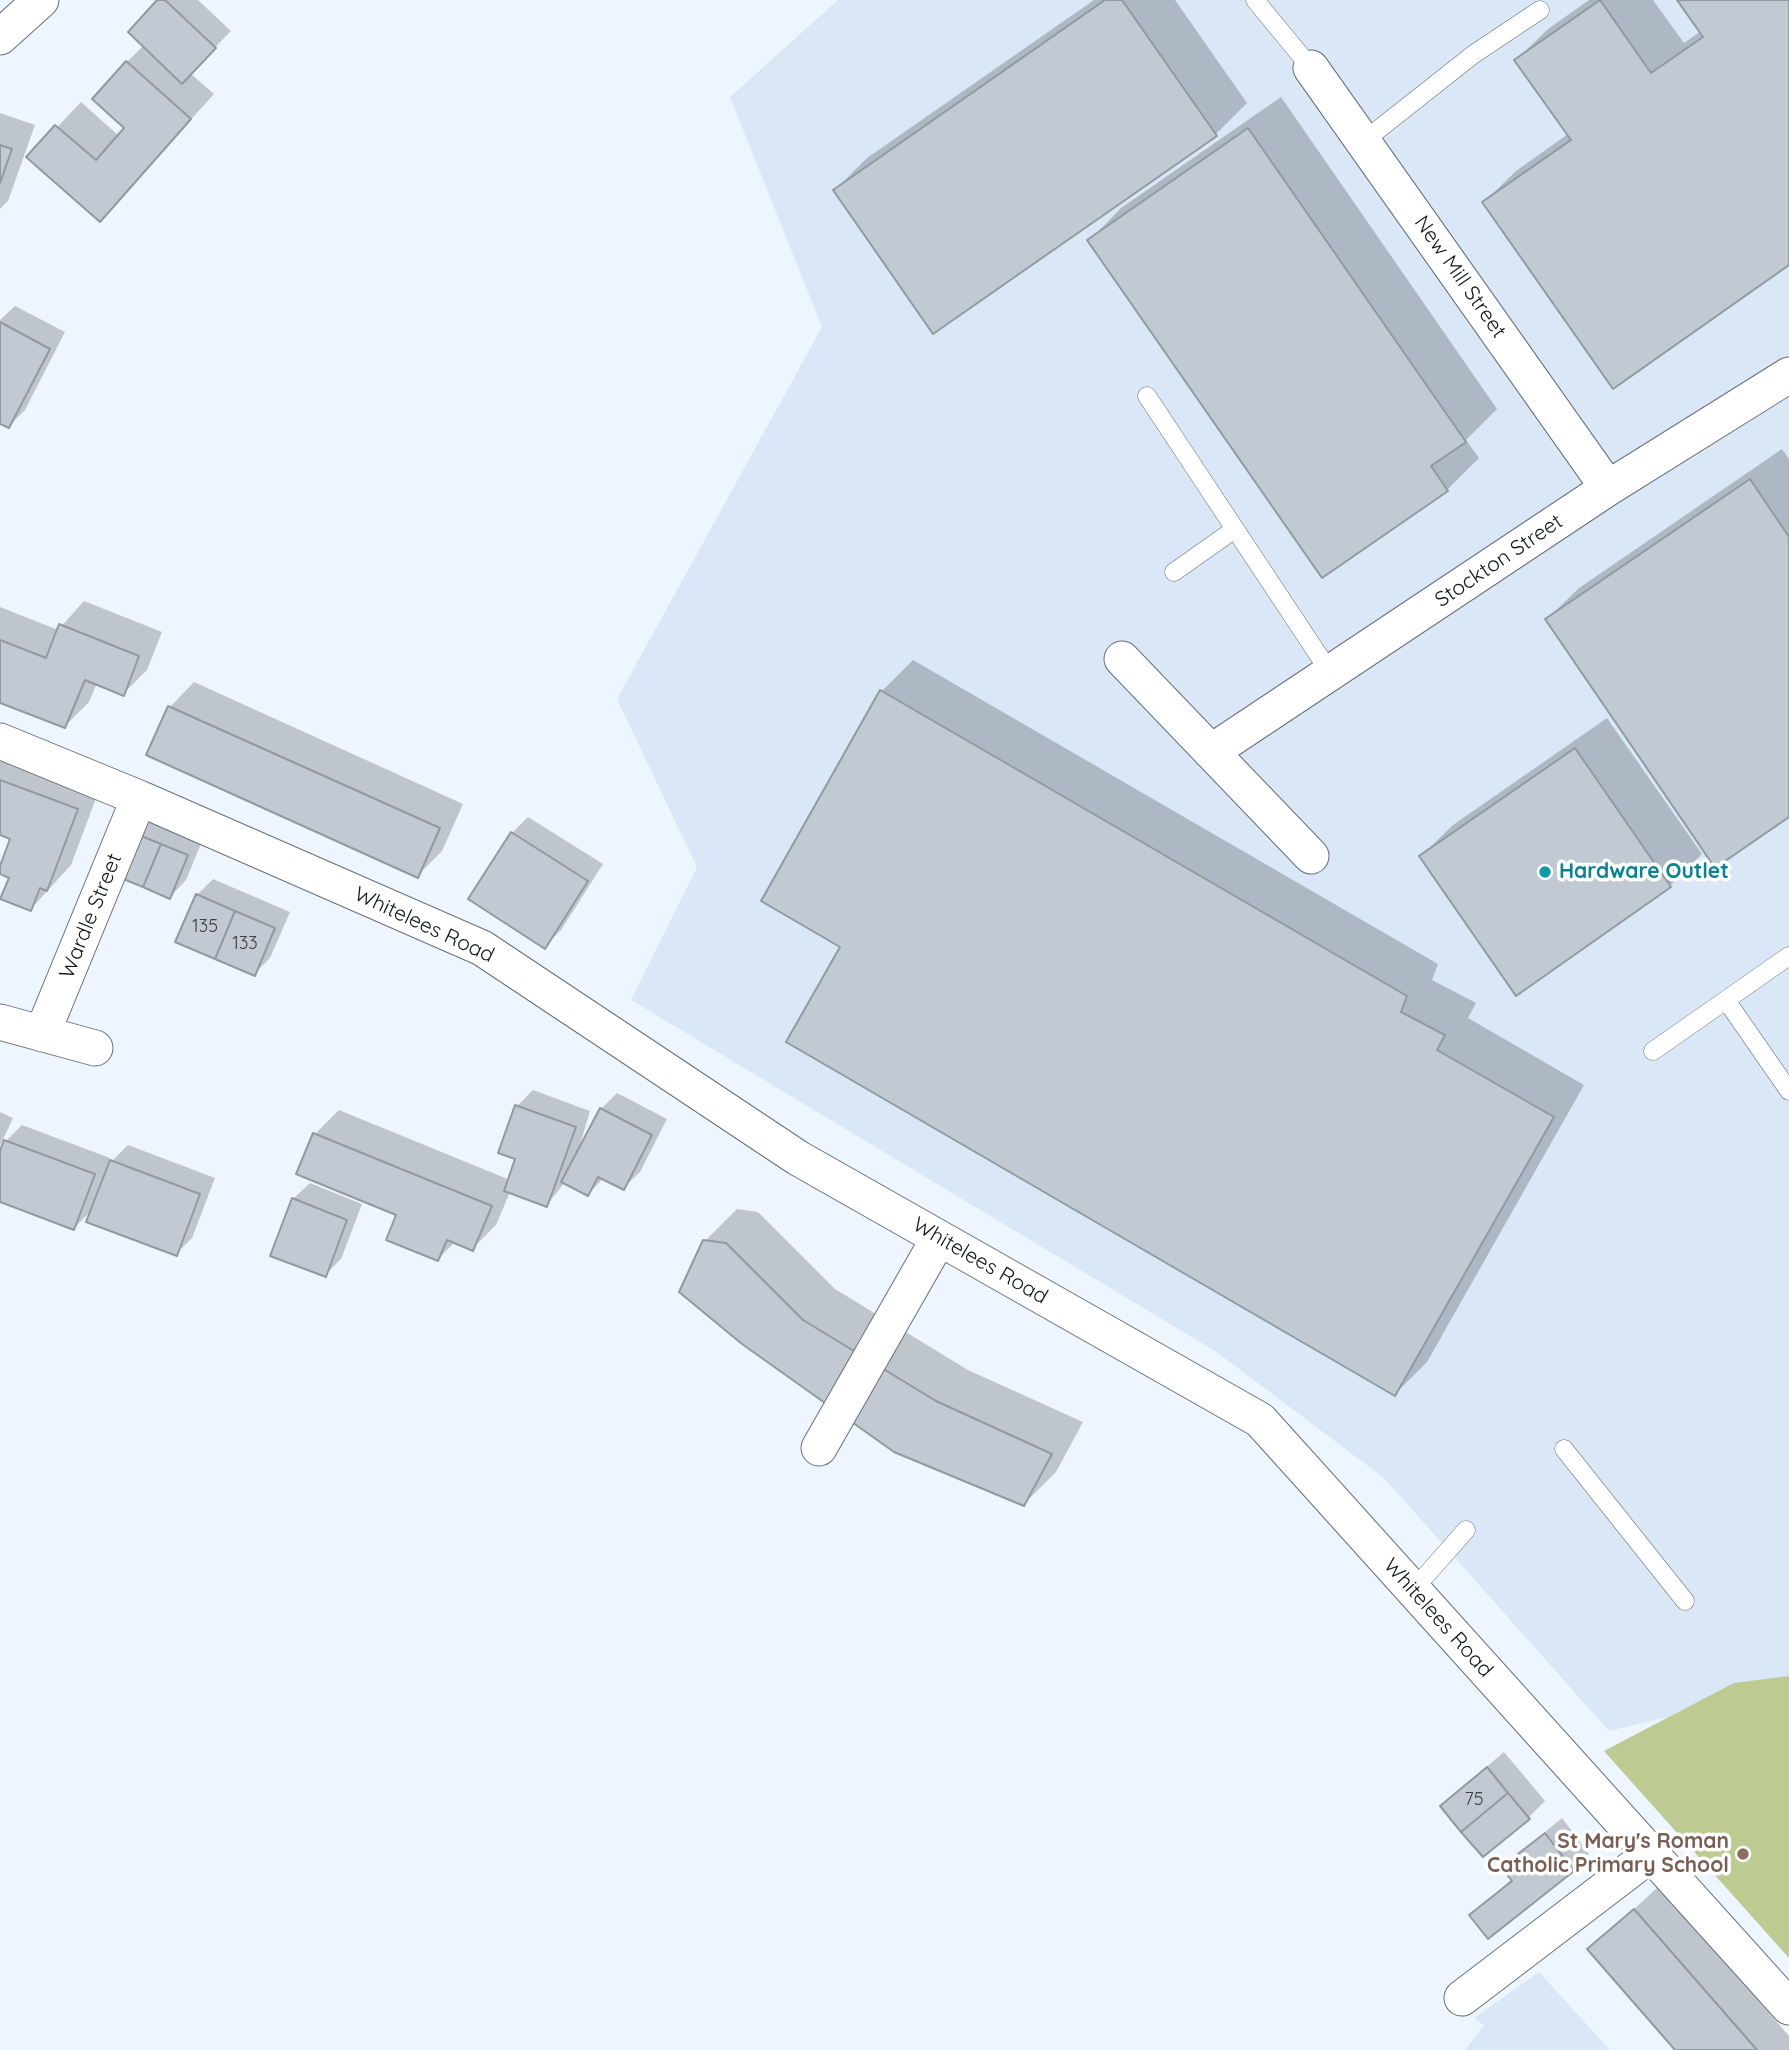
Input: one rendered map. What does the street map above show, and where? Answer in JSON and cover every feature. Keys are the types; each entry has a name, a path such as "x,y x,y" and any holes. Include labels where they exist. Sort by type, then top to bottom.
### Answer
{"street":[{"path":"0,37 41,0"},
{"name":"New Mill Street","path":"1311,68 1365,140 1608,488"},
{"name":"Stockton Street","path":"1211,752 1608,488 1789,375"},
{"path":"1122,659 1311,856"},
{"name":"Whitelees Road","path":"0,741 139,798 482,948 798,1158 1260,1420 1789,2007"},
{"name":"Wardle Street","path":"42,1034 139,798"},
{"path":"0,1022 95,1048"},
{"path":"819,1448 939,1238"},
{"path":"1462,1998 1651,1854"}],"lane":[{"path":"1255,0 1311,68"},
{"path":"1365,140 1474,54 1540,10"},
{"path":"1147,396 1331,674"},
{"path":"1174,572 1235,529"},
{"path":"1653,1051 1789,957"},
{"path":"1726,1000 1789,1091"},
{"path":"1564,1449 1685,1601"},
{"path":"1413,1590 1466,1530"}],"shaded area":[{"path":"838,0 1789,0 1789,1958 1604,1751 1668,1717 1609,1731 1384,1478 1215,1351 631,1000 697,867 617,699 822,327 730,97"},
{"path":"1539,1972 1610,2050 1465,2050 1484,2025 1474,2018"}],"green space":[{"name":"St Mary's Roman Catholic Primary School","path":"1789,1676 1789,1958 1604,1751 1734,1683"}],"building":[{"path":"157,0 165,0 216,48 182,84 128,32"},
{"path":"1105,0 1122,0 1217,136 933,334 833,190"},
{"path":"1600,0 1651,73 1703,37 1677,0 1789,0 1789,265 1613,389 1482,202 1571,140 1514,60"},
{"path":"126,61 191,119 100,222 26,157 55,125 96,160 124,128 92,99"},
{"path":"1248,128 1466,442 1431,466 1448,491 1322,578 1087,240"},
{"path":"0,145 12,149 0,183"},
{"path":"0,322 50,349 9,428 0,424"},
{"path":"1750,479 1789,537 1789,817 1715,868 1545,619"},
{"path":"59,624 139,656 124,696 85,680 65,728 0,703 0,640 46,658"},
{"path":"880,690 1407,996 1401,1012 1445,1035 1437,1050 1554,1117 1395,1396 786,1042 840,947 761,901"},
{"path":"168,706 440,828 418,878 146,755"},
{"name":"Hardware Outlet","path":"1575,748 1671,887 1516,996 1419,856"},
{"path":"0,780 78,809 47,891 40,888 31,911 0,899 9,878 0,874 0,866 10,839 0,835"},
{"path":"511,832 588,881 545,949 468,899"},
{"path":"134,833 161,844 143,887 116,876"},
{"path":"161,844 188,855 170,899 143,887"},
{"path":"196,894 235,911 215,959 175,942"},
{"path":"235,911 275,928 255,976 215,959"},
{"path":"515,1105 576,1127 547,1207 504,1191 515,1159 498,1153"},
{"path":"600,1108 652,1135 624,1190 598,1177 588,1196 561,1182"},
{"path":"313,1133 492,1206 473,1251 447,1240 438,1261 386,1240 396,1215 296,1174"},
{"path":"4,1140 95,1174 74,1230 0,1202 0,1151"},
{"path":"110,1160 200,1194 177,1256 86,1222"},
{"path":"292,1198 347,1220 326,1277 270,1256"},
{"path":"703,1240 726,1243 803,1320 936,1401 1052,1454 1024,1506 894,1452 742,1344 679,1292"},
{"path":"1487,1767 1508,1793 1461,1832 1440,1806"},
{"path":"1508,1793 1530,1819 1483,1857 1461,1832"},
{"path":"1545,1833 1574,1871 1488,1939 1469,1915 1512,1881 1501,1867"},
{"path":"1634,1909 1757,2050 1675,2050 1587,1949"}],"place":[{"name":"Hardware Outlet","path":"1545,872"},
{"name":"St Mary's Roman Catholic Primary School","path":"1743,1854"}]}
